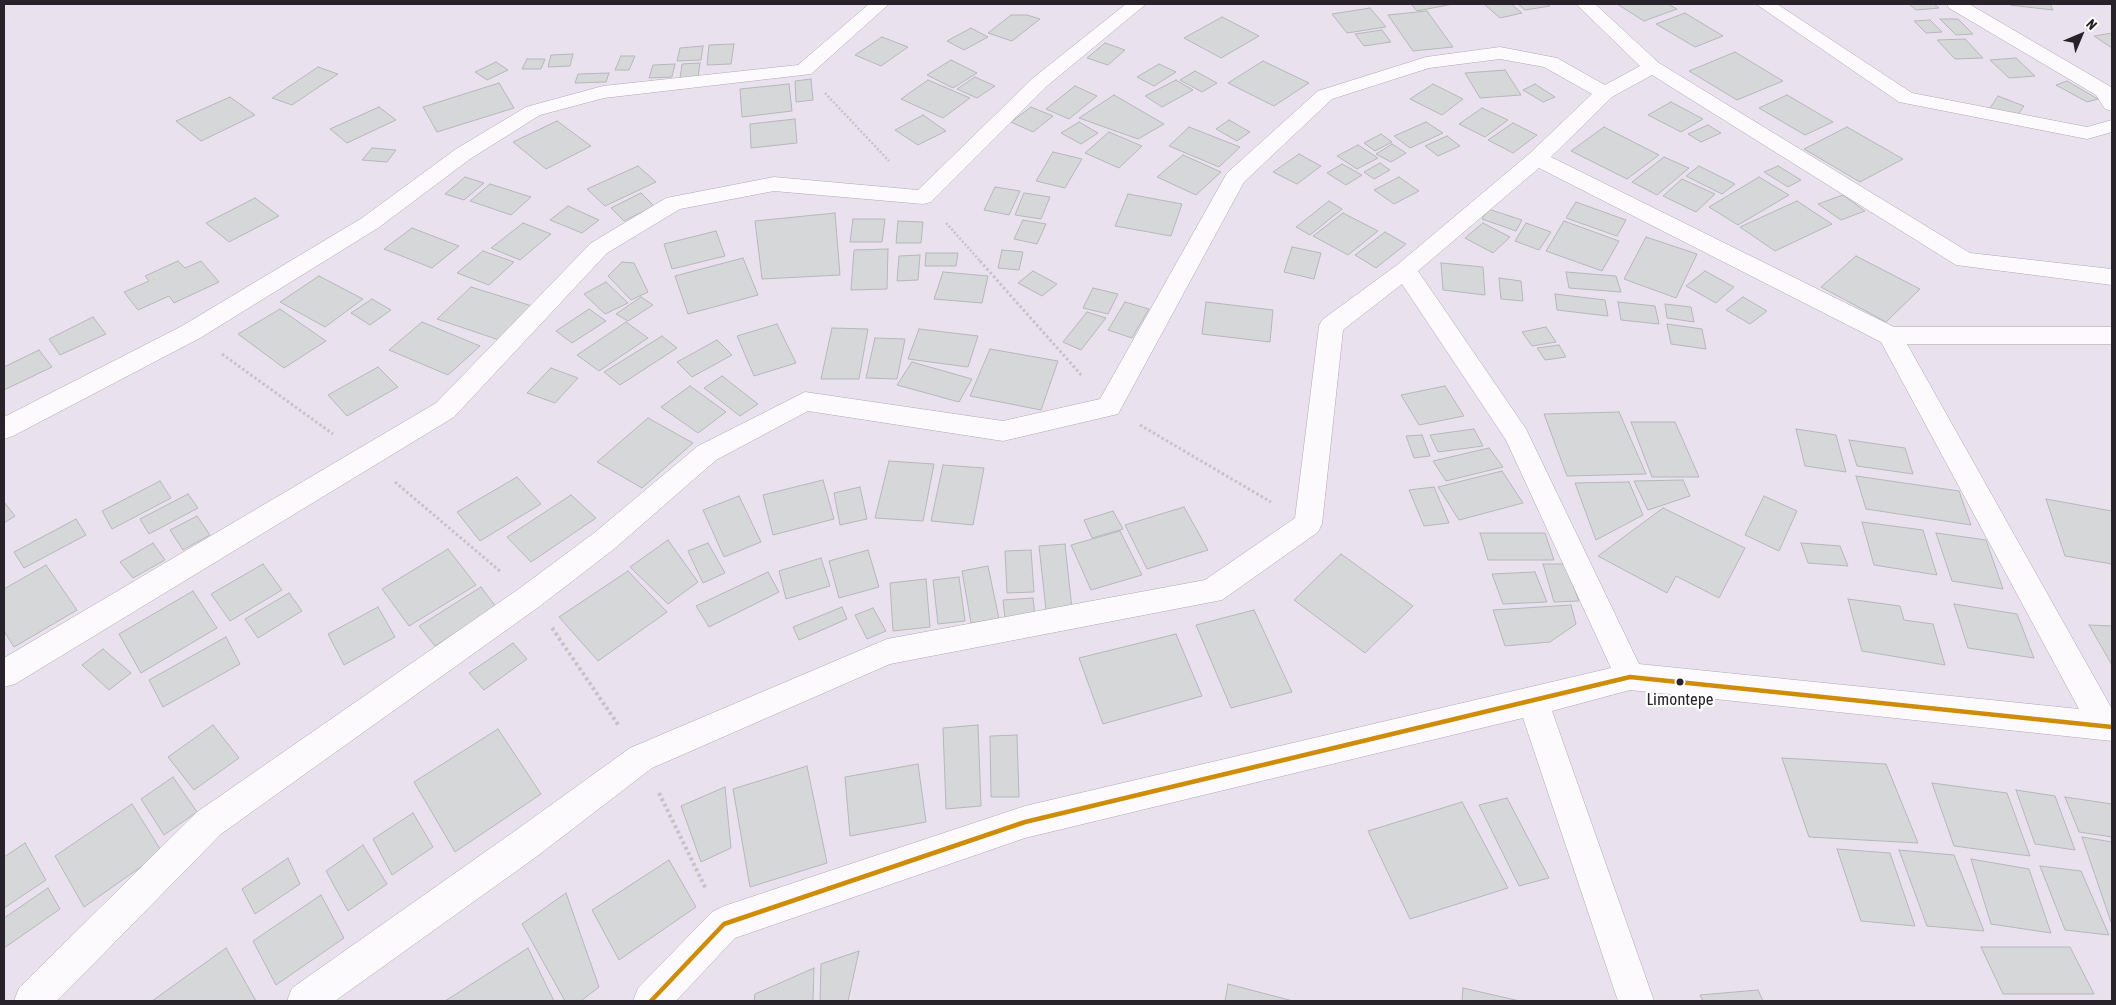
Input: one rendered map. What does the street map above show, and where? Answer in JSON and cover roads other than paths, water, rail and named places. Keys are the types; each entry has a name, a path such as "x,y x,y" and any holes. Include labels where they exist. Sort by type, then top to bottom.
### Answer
{"street":[{"path":"4,429 191,332 370,223 463,154 533,112 603,92 804,70 880,4"},
{"path":"4,674 445,410 599,248 674,203 774,184 923,197 1040,82 1137,4"},
{"path":"1586,4 1652,67 1964,260 2112,277"},
{"path":"1765,4 1906,98 2087,133 2112,127"},
{"path":"1956,4 2104,91 2112,105"},
{"path":"32,1001 209,823 530,597 604,541 707,453 805,401 1002,431 1109,407 1236,178 1325,95 1426,63 1500,53 1550,62 1605,93"},
{"path":"305,1001 524,845 641,758 887,652 1212,591 1308,524 1331,326 1405,270 1536,159 1605,93 1652,67"},
{"path":"1536,159 1890,336 2112,334"},
{"path":"1405,270 1517,436 1630,677"},
{"path":"1890,336 2108,726"},
{"path":"651,1001 724,924 1006,828 1534,702 1630,677 2108,726"},
{"path":"1534,702 1636,1001"}],"place":[{"name":"Limontepe","path":"1680,682"}]}
